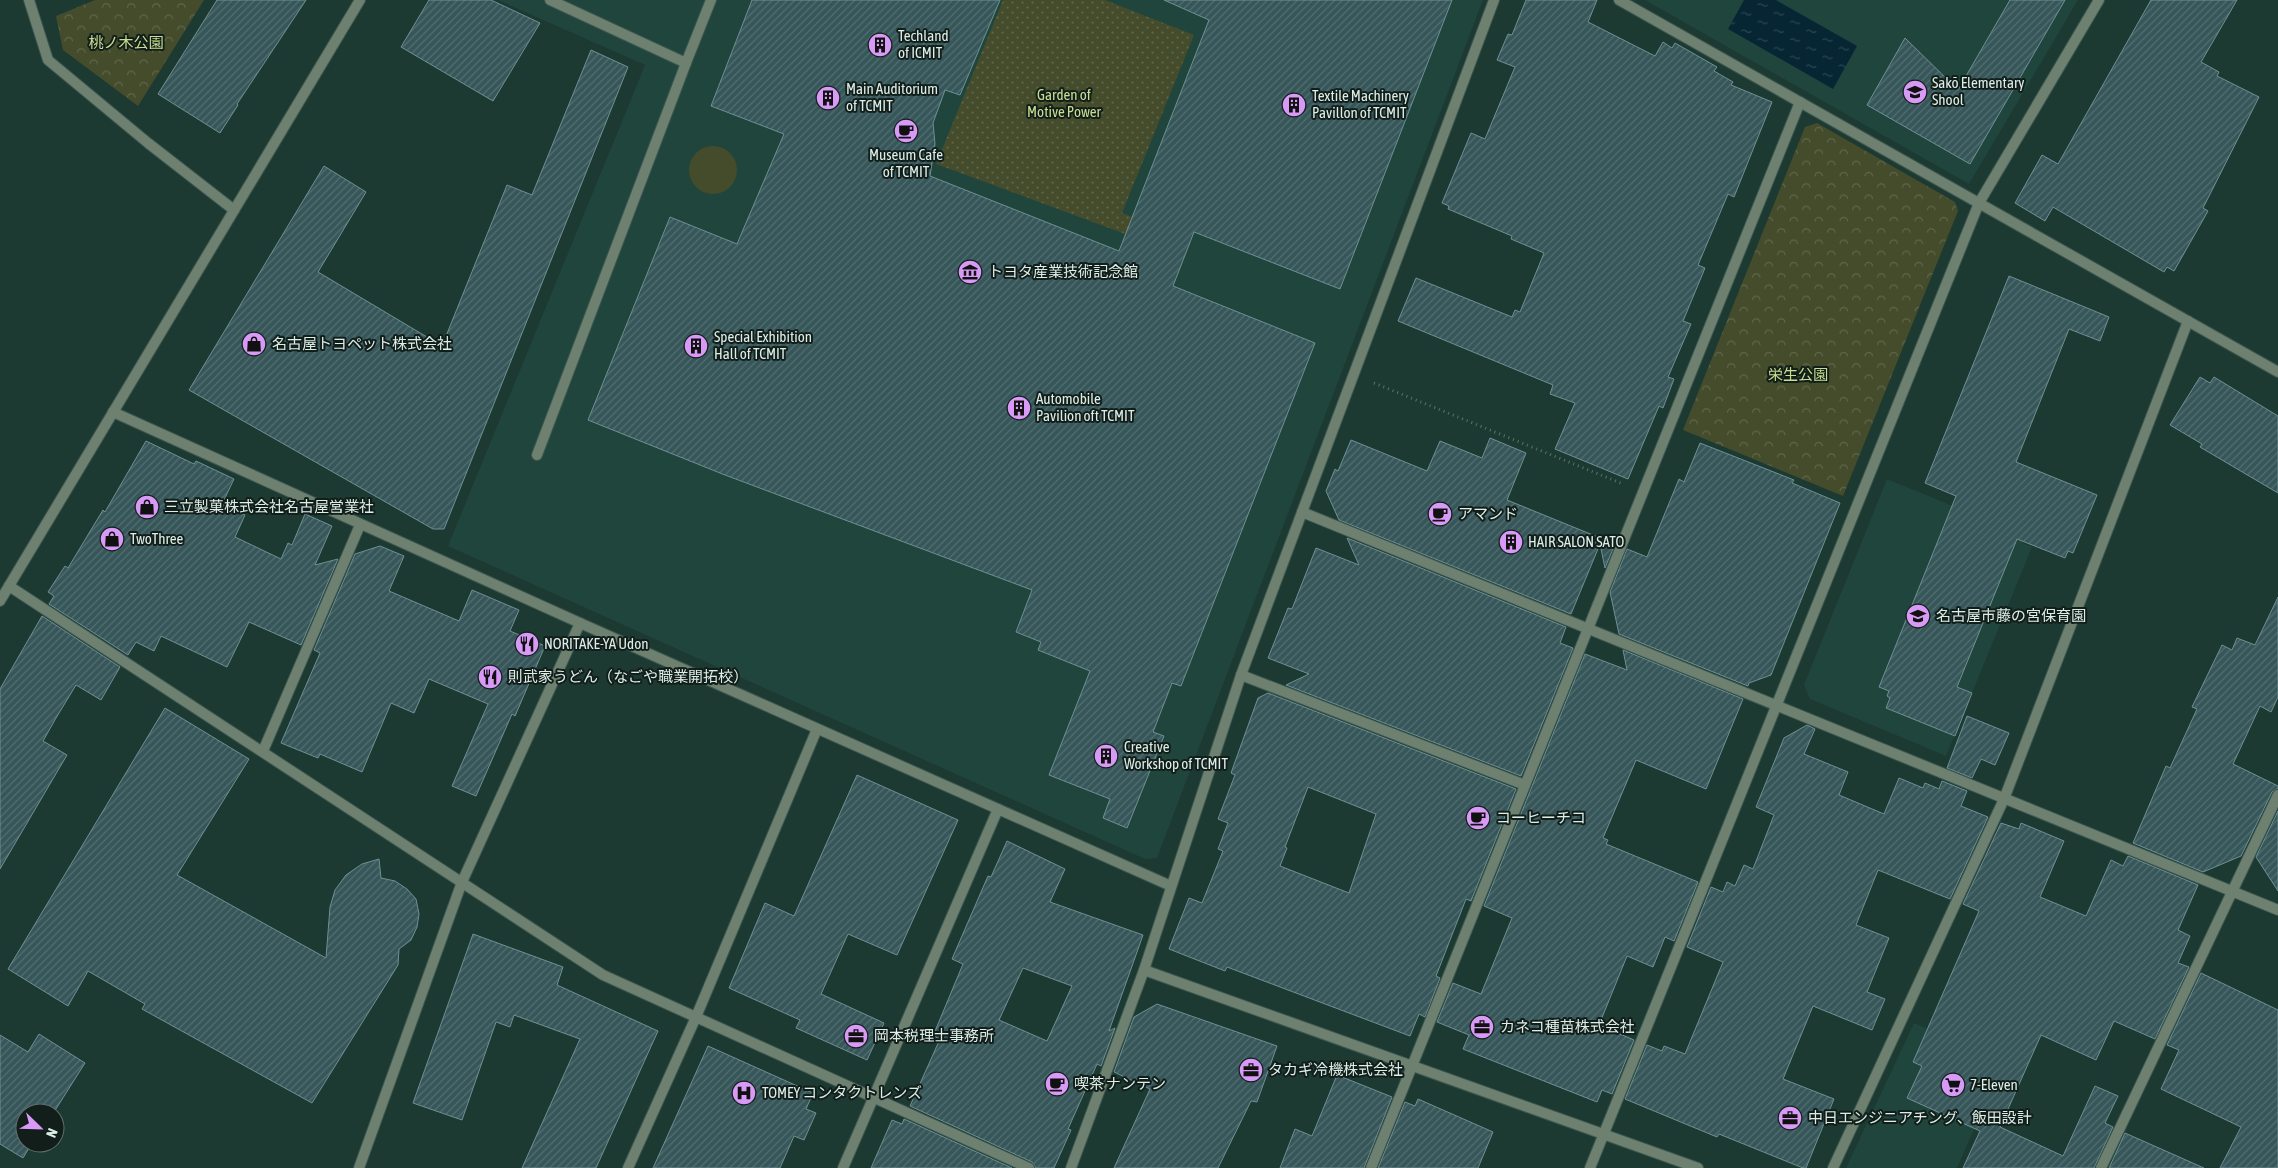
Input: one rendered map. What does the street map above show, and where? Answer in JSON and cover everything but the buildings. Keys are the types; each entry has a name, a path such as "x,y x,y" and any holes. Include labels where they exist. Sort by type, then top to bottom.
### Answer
{"street":[{"path":"28,0 48,60 148,143 234,210"},
{"path":"0,601 360,0"},
{"path":"550,0 686,62"},
{"path":"537,455 686,62 712,0"},
{"path":"1071,1168 1144,970 1240,674 1494,0"},
{"path":"1619,0 2278,372"},
{"path":"1590,1168 1979,203 2099,0"},
{"path":"1371,1168 1800,102"},
{"path":"1833,1168 2004,799 2188,321"},
{"path":"113,412 360,525 1171,886"},
{"path":"1302,512 2278,910"},
{"path":"263,751 360,525"},
{"path":"9,586 603,975 1029,1168"},
{"path":"359,1168 462,882 580,623"},
{"path":"1240,674 1525,785"},
{"path":"628,1168 696,1017 817,729"},
{"path":"2101,1168 2278,795"},
{"path":"843,1168 998,809"},
{"path":"1144,970 1698,1168"}],"path":[{"path":"1354,375 1642,492"}],"shaded area":[{"name":"トヨタ産業技術記念館","path":"498,0 1483,0 1157,858 1145,859 448,546 645,65"},
{"name":"Sakō Elementary Shool","path":"1645,0 2078,0 1969,184"},
{"name":"名古屋市藤の宮保育園","path":"1887,479 2026,536 2023,543 2032,547 1946,756 1810,699 1804,685"},
{"path":"1914,1023 2003,1063 1957,1168 1846,1168"}],"green space":[{"name":"桃ノ木公園","path":"95,0 204,0 138,106 63,50 56,16"},
{"name":"Garden of Motive Power","path":"1003,0 1105,0 1194,35 1122,213 1151,224 1144,241 936,164"},
{"name":"栄生公園","path":"1817,123 1955,202 1958,211 1843,496 1683,430 1805,127"},
{"path":"713,146 722,148 730,153 735,161 737,170 735,179 730,187 722,192 713,194 704,192 696,187 691,179 689,170 691,161 696,153 704,148"}],"water":[{"path":"1744,0 1776,0 1857,46 1833,89 1728,29"}],"place":[{"name":"Techland of ICMIT","path":"880,45"},
{"name":"Sakō Elementary Shool","path":"1915,92"},
{"name":"Main Auditorium of TCMIT","path":"828,98"},
{"name":"Textile Machinery Pavillon of TCMIT","path":"1294,105"},
{"name":"Museum Cafe of TCMIT","path":"906,131"},
{"name":"トヨタ産業技術記念館","path":"970,272"},
{"name":"名古屋トヨペット株式会社","path":"254,344"},
{"name":"Special Exhibition Hall of TCMIT","path":"696,346"},
{"name":"Automobile Pavilion oft TCMIT","path":"1019,408"},
{"name":"三立製菓株式会社名古屋営業社","path":"147,507"},
{"name":"アマンド","path":"1440,514"},
{"name":"TwoThree","path":"112,539"},
{"name":"HAIR SALON SATO","path":"1511,542"},
{"name":"名古屋市藤の宮保育園","path":"1918,616"},
{"name":"NORITAKE-YA Udon","path":"527,644"},
{"name":"則武家うどん（なごや職業開拓校）","path":"490,677"},
{"name":"Creative Workshop of TCMIT","path":"1106,756"},
{"name":"コーヒーチコ","path":"1478,818"},
{"name":"カネコ種苗株式会社","path":"1482,1027"},
{"name":"岡本税理士事務所","path":"856,1036"},
{"name":"タカギ冷機株式会社","path":"1251,1070"},
{"name":"喫茶 ナンテン","path":"1057,1084"},
{"name":"7-Eleven","path":"1953,1085"},
{"name":"TOMEY コンタクトレンズ","path":"744,1093"},
{"name":"中日エンジニアチング、飯田設計","path":"1790,1118"}]}
